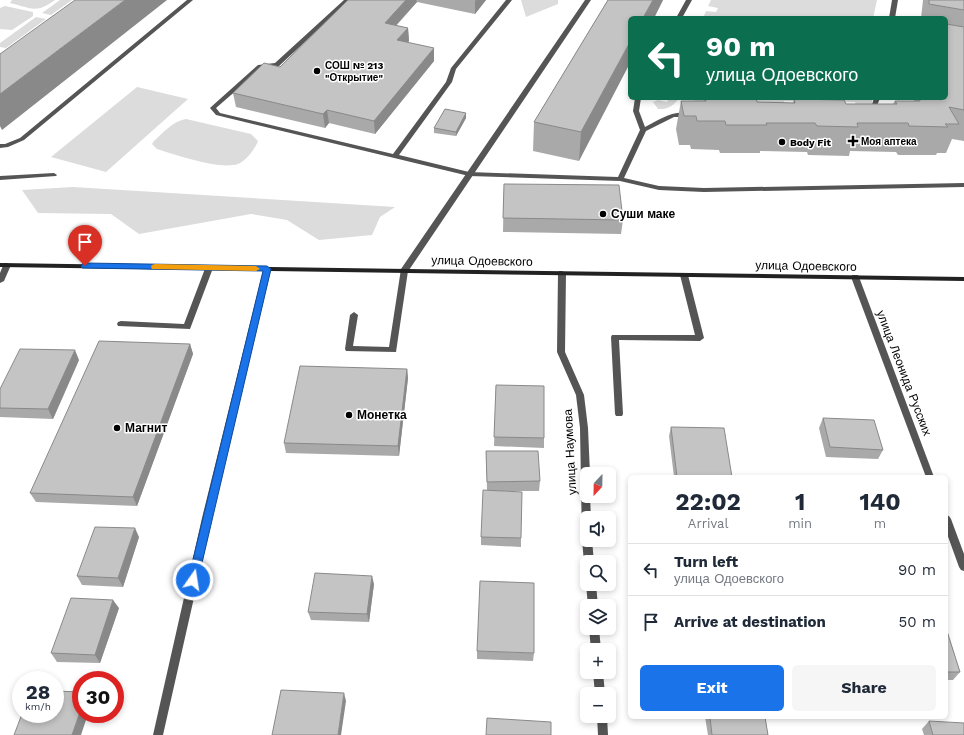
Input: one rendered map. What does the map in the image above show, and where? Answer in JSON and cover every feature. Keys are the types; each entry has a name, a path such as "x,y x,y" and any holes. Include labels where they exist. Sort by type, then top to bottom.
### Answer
{"street":[{"path":"0,146 6,146 22,139 190,0"},
{"path":"348,0 277,65 260,66 213,108 218,114 469,174 620,179 659,188 704,190 964,185"},
{"path":"395,156 449,82 453,69 510,0"},
{"path":"354,315 349,349 393,350 404,271 588,0"},
{"path":"680,16 689,0"},
{"path":"892,16 895,0"},
{"path":"638,100 636,111 643,130"},
{"path":"860,111 873,109 876,100"},
{"path":"620,179 643,130 673,115 697,114"},
{"path":"0,178 54,175"},
{"path":"0,282 4,265"},
{"name":"улица Одоевского","path":"4,265 964,279"},
{"path":"121,324 187,327 209,268"},
{"path":"158,735 207,518 267,269"},
{"name":"улица Наумова","path":"562,273 561,352 580,395 584,428 586,511"},
{"path":"619,414 614,337 700,338 684,275"},
{"name":"улица Леонида Русских","path":"855,277 929,475"},
{"path":"948,524 964,567"},
{"path":"602,723 603,735"}],"shaded area":[{"path":"12,0 55,0 43,7 33,9 10,3"},
{"path":"60,0 72,0 51,15 42,13"},
{"path":"521,0 558,0 558,4 526,17"},
{"path":"711,0 877,0 873,16 704,16 706,11 716,12 718,8 708,6"},
{"path":"5,6 33,12 33,16 12,30 0,29 0,8"},
{"path":"36,17 46,19 6,48 0,47 0,43"},
{"path":"137,87 188,99 106,172 51,157"},
{"path":"658,100 667,102 668,100 678,100 670,107 664,109 658,109 653,102"},
{"path":"694,100 872,100 872,104 868,107 857,109 855,102 784,101 786,107 777,107 774,102 706,101 699,107"},
{"path":"186,119 251,134 258,141 255,148 247,158 238,164 230,165 220,165 186,158 157,149 152,144 173,124"},
{"path":"73,187 395,207 380,217 372,235 319,240 287,220 251,214 139,234 111,214 38,213 22,190"}],"building":[{"path":"75,0 125,0 0,94 0,54"},
{"path":"348,0 406,0 385,23 408,28 397,40 434,48 374,121 327,110 323,114 233,93 264,63 280,67"},
{"path":"608,0 653,0 644,16 628,16 628,46 581,132 534,122"},
{"path":"929,0 964,0 964,10 929,4"},
{"path":"948,24 964,27 964,110 949,107 959,124 945,124 948,127 909,126 908,123 857,123 858,127 817,126 815,123 726,125 725,121 697,121 696,116 684,116 681,101 756,100 757,102 795,103 794,100 844,100 846,104 897,104 895,101 948,100"},
{"path":"445,109 466,113 456,132 434,128"},
{"path":"504,184 619,185 623,220 503,218"},
{"name":"Магнит","path":"99,341 190,344 133,497 30,493"},
{"path":"20,349 75,350 48,409 0,408 0,389"},
{"name":"Монетка","path":"300,366 407,369 398,446 284,443"},
{"path":"496,385 544,386 544,438 494,437"},
{"path":"823,418 874,420 883,450 830,447"},
{"path":"671,427 724,428 732,475 677,475"},
{"path":"486,451 538,451 540,481 487,482"},
{"path":"483,490 522,492 521,538 481,537"},
{"path":"95,527 135,528 118,578 77,576"},
{"path":"315,573 372,576 367,614 308,612"},
{"path":"480,581 534,583 534,653 477,651"},
{"path":"71,598 113,600 95,655 51,653"},
{"path":"948,634 960,672 948,672"},
{"path":"281,690 344,693 338,735 272,735"},
{"path":"64,691 72,692 72,723 76,723 72,735 14,735 19,723 64,723"},
{"path":"487,718 551,722 551,735 486,735"},
{"path":"710,719 765,719 768,735 712,735"},
{"path":"929,721 964,723 964,735 933,735"}],"slow traffic":[{"path":"155,267 256,269"}],"place":[{"name":"СОШ № 213 \"Открытие\"","path":"317,71"},
{"name":"Моя аптека","path":"853,141"},
{"name":"Body Fit","path":"782,142"},
{"name":"Суши маке","path":"603,214"},
{"name":"Монетка","path":"349,415"},
{"name":"Магнит","path":"117,428"}],"route":[{"path":"85,266 267,269 193,580"}]}
